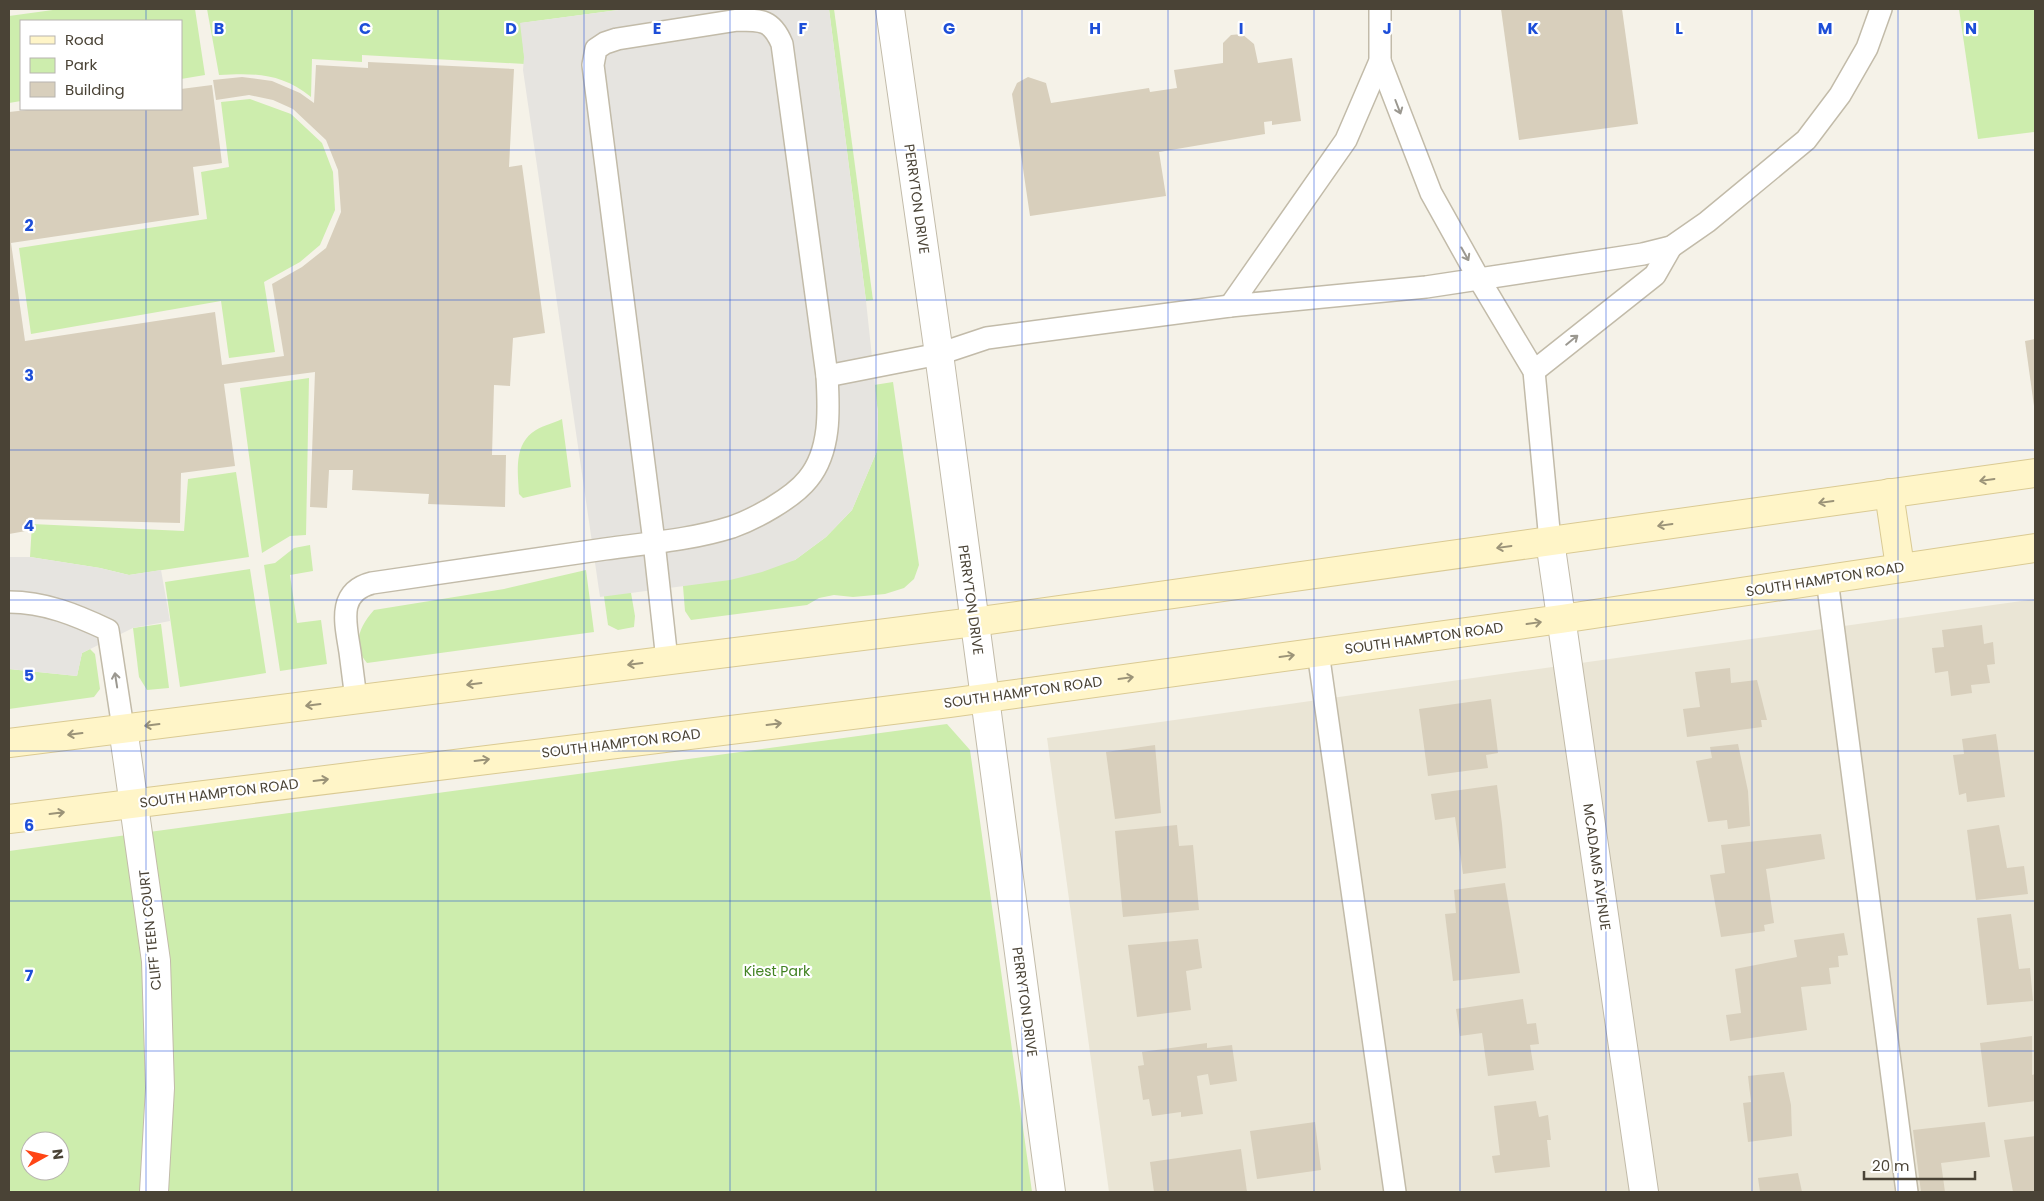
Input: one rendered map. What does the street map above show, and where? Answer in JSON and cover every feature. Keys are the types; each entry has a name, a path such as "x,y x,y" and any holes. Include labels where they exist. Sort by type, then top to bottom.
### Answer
{"main road":[{"path":"9,743 974,622 2035,473"},
{"path":"1889,493 1900,567"},
{"name":"SOUTH HAMPTON ROAD","path":"9,819 984,698 1561,619 2035,548"}],"street":[{"name":"PERRYTON DRIVE","path":"890,9 1051,1192"},
{"name":"MCADAMS AVENUE","path":"1550,541 1644,1192"},
{"name":"CLIFF TEEN COURT","path":"123,728 156,961 160,1088 154,1192"}],"lane":[{"path":"1380,9 1380,61 1431,193 1479,279 1534,371 1550,541"},
{"path":"827,376 938,354 987,338 1230,306 1426,287 1643,254 1671,247 1707,222 1806,140 1840,95 1862,56 1881,9"},
{"path":"356,699 345,618 350,596 360,586 654,542 707,534 734,526 772,508 809,479 819,460 827,430 827,376 782,44 776,31 768,24 757,20 738,20 617,39 605,43 596,49 593,65 654,542 667,660"},
{"path":"1230,306 1346,140 1380,61"},
{"path":"1534,371 1655,275 1671,247"},
{"path":"1827,578 1907,1192"},
{"path":"9,602 23,602 65,611 108,630 123,728"},
{"path":"1318,652 1395,1192"}],"shaded area":[{"path":"626,9 829,9 866,301 878,413 877,451 852,510 826,537 795,560 762,572 730,580 600,597 523,70 524,57 520,23"},
{"path":"9,557 30,557 100,568 129,575 161,570 170,621 133,628 82,653 77,676 9,669"},
{"path":"2035,599 2035,1192 1109,1192 1047,738"}],"green space":[{"path":"60,9 195,9 205,75 182,79 182,20 20,20 20,101 9,103 9,16"},
{"path":"207,9 626,9 521,23 525,64 362,55 362,62 312,59 311,97 289,83 267,76 244,74 219,75"},
{"path":"829,9 834,9 873,300 866,301"},
{"path":"1959,9 2035,9 2035,132 1978,139"},
{"path":"250,99 291,114 322,143 333,172 335,210 320,245 300,262 264,282 275,352 229,358 221,301 31,334 19,248 207,219 201,172 229,167 221,102"},
{"path":"309,378 306,535 290,536 262,553 240,388"},
{"path":"893,382 919,565 914,579 904,588 885,594 853,597 834,595 819,598 807,605 691,620 685,611 682,574 795,560 826,537 852,510 877,451 878,413 874,385"},
{"path":"562,419 571,487 523,498 519,494 518,459 520,450 529,436 536,430"},
{"path":"236,472 249,557 129,575 100,568 30,557 32,524 184,531 188,479"},
{"path":"310,545 313,571 290,575 297,623 321,620 327,664 280,671 264,565 275,563 294,548"},
{"path":"600,568 630,587 635,616 634,627 618,630 608,625"},
{"path":"250,569 266,673 180,687 165,582"},
{"path":"586,570 594,632 367,663 359,649 358,642 361,629 374,610 504,589"},
{"path":"161,624 169,688 147,690 139,677 133,628"},
{"path":"90,649 95,654 100,689 94,697 9,709 9,669 77,676 82,653"},
{"name":"Kiest Park","path":"947,724 970,750 1032,1192 9,1192 9,851"}],"building":[{"path":"1501,9 1622,9 1638,124 1519,140"},
{"path":"1242,34 1254,44 1258,63 1292,58 1301,121 1272,125 1272,121 1264,122 1265,134 1159,152 1166,196 1030,216 1012,94 1017,83 1028,77 1046,83 1051,103 1149,88 1150,92 1177,88 1174,70 1223,63 1223,43 1231,35"},
{"path":"368,62 514,69 509,167 522,165 545,333 513,338 510,386 494,385 492,455 506,455 505,507 428,504 429,494 352,490 353,470 329,470 327,508 310,507 315,372 224,384 235,466 181,473 180,523 26,519 26,531 9,534 9,112 27,110 182,110 182,89 212,85 222,163 193,167 199,215 11,243 25,341 215,312 222,365 284,356 272,284 302,267 326,248 341,212 338,170 326,140 293,109 273,100 249,95 216,100 213,80 242,77 272,81 300,93 314,103 316,65 368,68"},
{"path":"2035,339 2035,406 2034,406 2025,341"},
{"path":"1982,625 1984,644 1993,642 1995,664 1987,665 1990,683 1971,685 1972,693 1951,696 1948,671 1935,673 1932,648 1944,647 1942,630"},
{"path":"1730,668 1731,683 1757,680 1767,720 1761,720 1762,727 1687,737 1683,709 1700,707 1695,672"},
{"path":"1491,699 1498,753 1486,755 1488,768 1428,776 1419,709"},
{"path":"1996,734 2005,797 1967,802 1966,793 1959,795 1953,755 1964,754 1962,739"},
{"path":"1738,744 1748,791 1750,826 1728,829 1727,820 1708,822 1696,761 1712,758 1710,747"},
{"path":"1155,745 1161,813 1115,819 1106,752"},
{"path":"1497,785 1506,868 1463,874 1455,817 1435,820 1431,794"},
{"path":"1177,825 1179,846 1193,845 1199,910 1123,917 1115,831"},
{"path":"1999,825 2007,868 2024,866 2028,894 1976,900 1967,830"},
{"path":"1821,834 1825,859 1766,869 1774,923 1764,925 1765,931 1721,937 1710,875 1725,873 1721,845"},
{"path":"1505,883 1520,973 1453,981 1445,914 1456,913 1454,890"},
{"path":"2011,914 2019,969 2030,968 2033,1001 1987,1005 1977,918"},
{"path":"1844,933 1848,955 1838,956 1839,967 1829,968 1831,984 1801,987 1807,1030 1730,1041 1726,1015 1741,1013 1735,969 1797,957 1794,940"},
{"path":"1198,939 1202,968 1186,971 1191,1010 1137,1017 1128,945"},
{"path":"1523,999 1527,1024 1536,1023 1539,1044 1530,1045 1534,1070 1488,1076 1482,1033 1460,1036 1456,1009"},
{"path":"2032,1036 2032,1075 2035,1074 2035,1101 1988,1107 1980,1043"},
{"path":"1207,1043 1207,1048 1232,1045 1237,1081 1210,1085 1208,1074 1197,1076 1203,1114 1181,1117 1181,1112 1152,1116 1149,1099 1143,1100 1138,1066 1144,1065 1142,1052"},
{"path":"1784,1072 1791,1105 1792,1136 1748,1142 1743,1103 1751,1102 1748,1076"},
{"path":"1536,1101 1539,1117 1548,1115 1551,1140 1547,1140 1550,1167 1495,1173 1492,1156 1500,1155 1494,1106"},
{"path":"1315,1122 1321,1170 1257,1179 1250,1131"},
{"path":"1985,1122 1990,1157 1941,1163 1945,1192 1921,1192 1913,1130"},
{"path":"2035,1136 2035,1192 2013,1192 2004,1140"},
{"path":"1241,1149 1247,1192 1154,1192 1150,1162"},
{"path":"1798,1173 1802,1192 1760,1192 1758,1178"}]}
